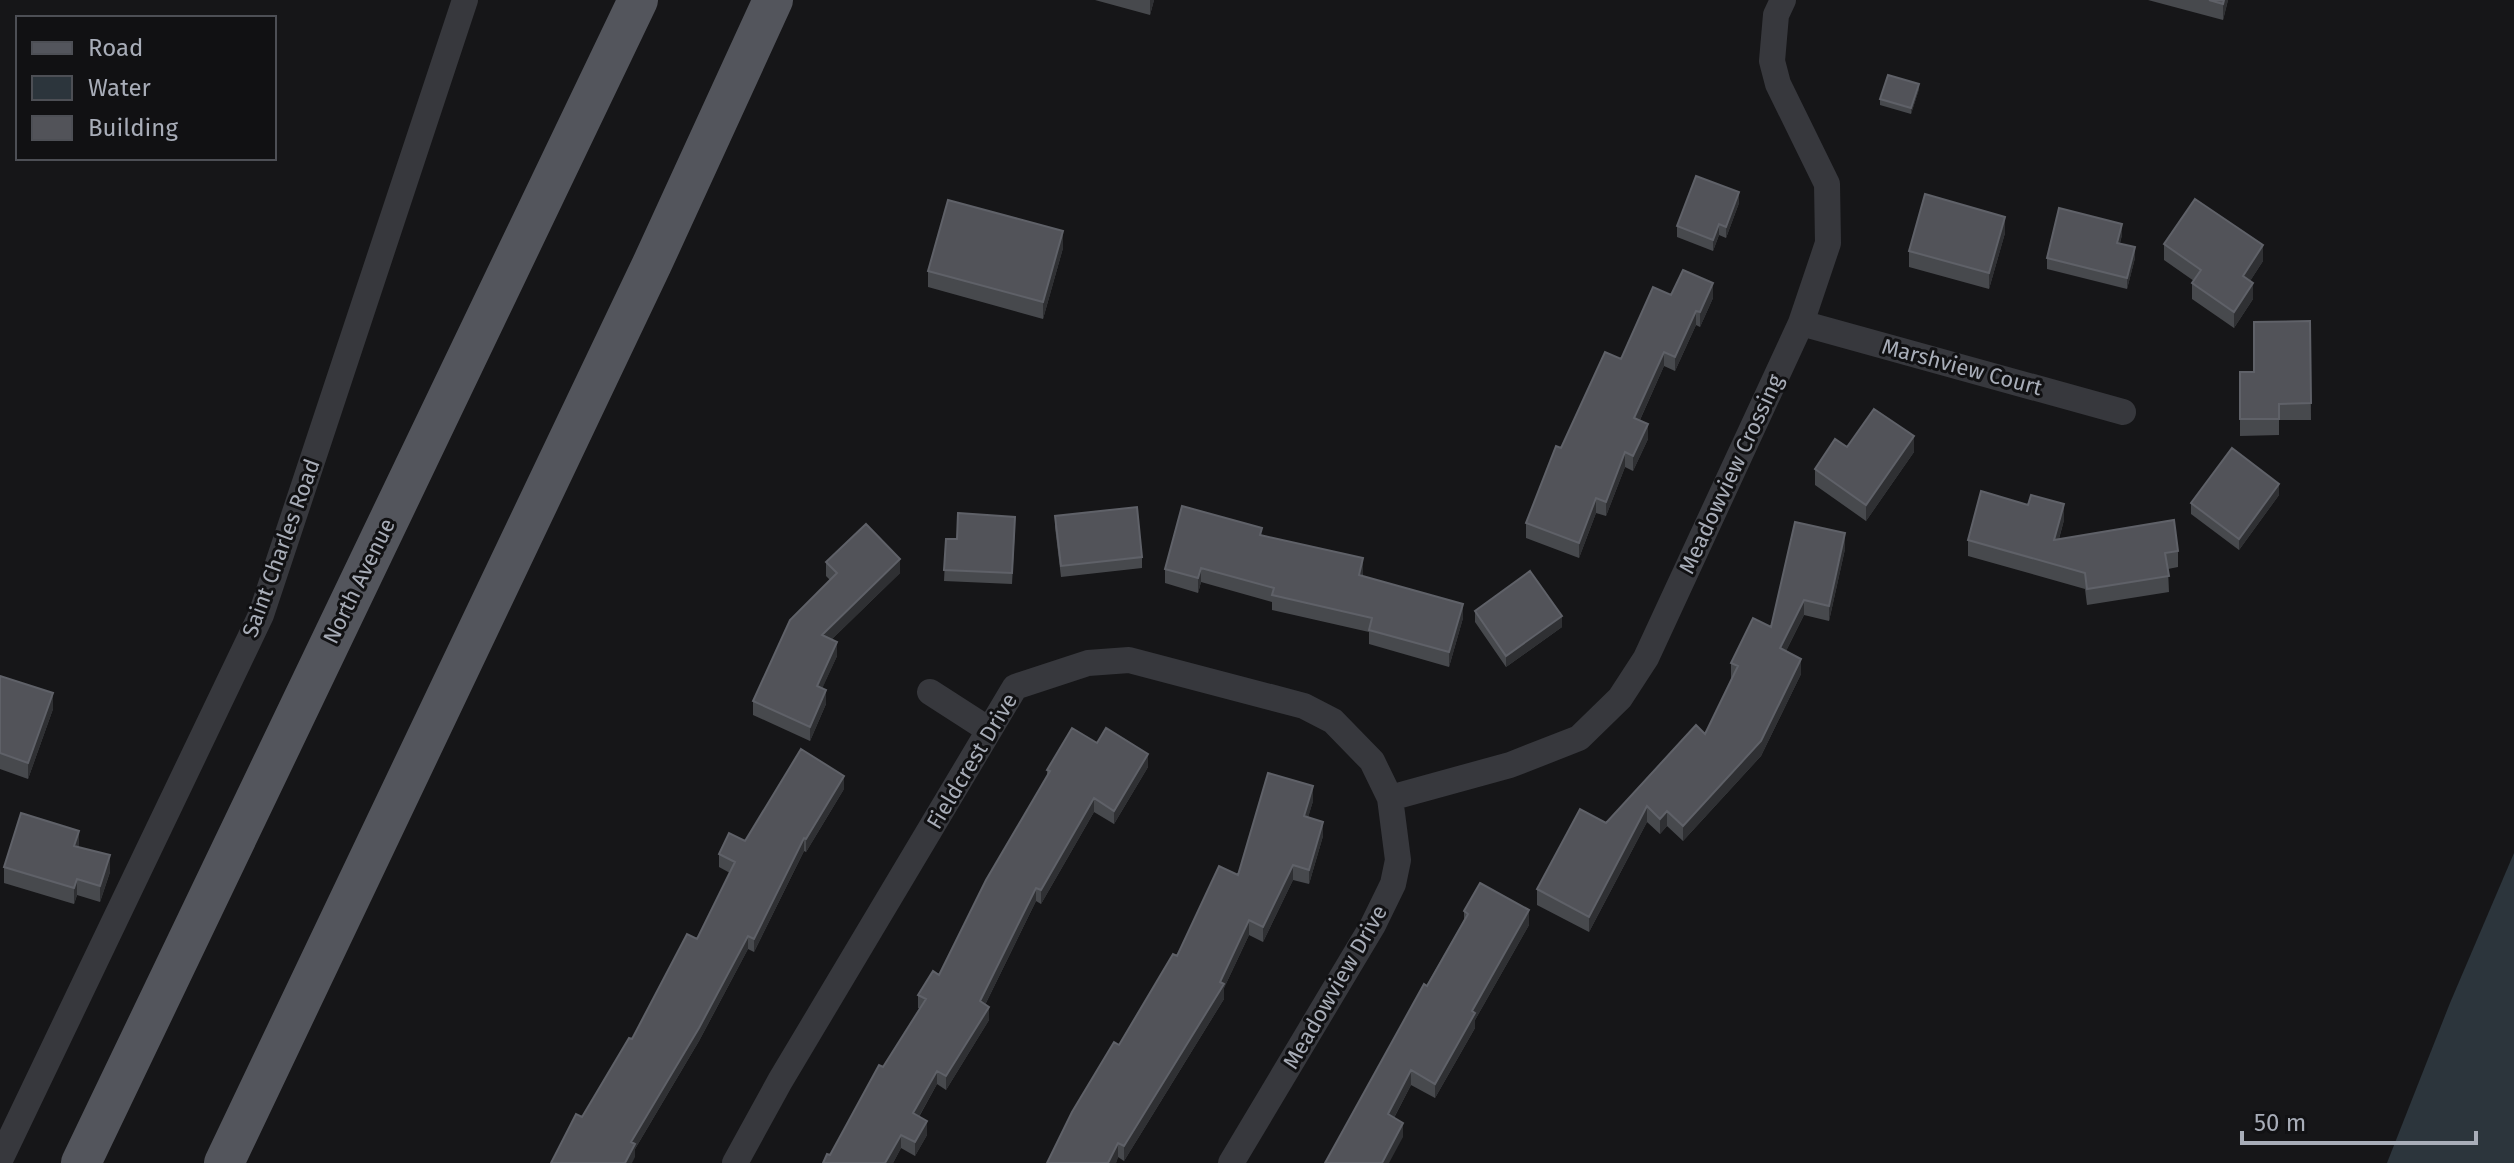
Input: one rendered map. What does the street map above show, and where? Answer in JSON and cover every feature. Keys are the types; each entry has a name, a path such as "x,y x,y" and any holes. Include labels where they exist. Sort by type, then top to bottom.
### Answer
{"main road":[{"name":"North Avenue","path":"81,1163 638,0"},
{"path":"224,1163 631,307 773,0"}],"street":[{"name":"Saint Charles Road","path":"0,1160 261,615 465,0"},
{"name":"Meadowview Crossing","path":"1390,798 1510,765 1579,738 1620,698 1646,658 1801,323 1828,243 1827,184 1778,84 1772,61 1776,15 1783,0"},
{"name":"Marshview Court","path":"1801,323 2123,412"},
{"name":"Fieldcrest Drive","path":"735,1163 780,1081 1015,687 1088,663 1129,660 1304,706 1333,721 1372,761 1390,798"},
{"path":"930,692 989,730"},
{"name":"Meadowview Drive","path":"1231,1163 1373,925 1393,884 1398,860 1390,798"}],"water":[{"path":"2514,853 2514,1163 2387,1163 2450,1003"}],"building":[{"path":"1888,75 1919,84 1911,108 1880,99"},
{"path":"1696,176 1739,192 1726,227 1719,224 1713,240 1677,226"},
{"path":"1925,194 2005,217 1989,273 1909,251"},
{"path":"2195,199 2263,245 2243,276 2253,283 2234,312 2192,283 2201,270 2164,244"},
{"path":"948,200 1063,231 1043,302 928,271"},
{"path":"2059,208 2122,224 2117,243 2135,247 2127,278 2047,258"},
{"path":"1683,270 1713,283 1675,357 1664,352 1634,418 1648,424 1633,456 1625,452 1606,502 1596,498 1579,543 1526,523 1556,446 1561,448 1605,352 1621,359 1653,287 1671,295"},
{"path":"2310,321 2311,403 2279,404 2279,419 2240,419 2240,372 2254,372 2254,322"},
{"path":"1874,409 1914,436 1866,505 1815,469 1835,439 1847,447"},
{"path":"2232,448 2279,484 2239,539 2191,503"},
{"path":"1981,491 2028,505 2031,495 2064,504 2054,540 2174,520 2178,551 2165,553 2169,576 2087,589 2085,573 1968,540"},
{"path":"1182,506 1262,528 1260,535 1363,558 1359,575 1463,604 1449,652 1369,630 1372,618 1272,595 1274,588 1201,568 1198,578 1165,569"},
{"path":"1137,507 1142,557 1061,566 1055,516"},
{"path":"958,513 1015,517 1012,573 944,570 946,539 957,539"},
{"path":"1795,522 1845,533 1829,606 1804,600 1780,648 1801,659 1761,741 1683,826 1667,811 1660,819 1647,806 1589,917 1537,889 1580,809 1606,823 1696,725 1705,734 1738,666 1731,663 1753,618 1771,627"},
{"path":"866,524 900,559 822,635 837,642 817,686 826,690 810,727 753,701 790,620 837,573 826,562"},
{"path":"1530,571 1562,616 1506,656 1475,611"},
{"path":"0,676 53,693 28,763 0,753"},
{"path":"1072,728 1097,743 1106,728 1148,754 1114,811 1094,798 1041,890 1036,888 980,1001 989,1007 946,1076 937,1071 913,1113 927,1121 915,1142 901,1135 885,1163 823,1163 879,1065 883,1067 926,999 918,995 933,971 939,975 986,880"},
{"path":"801,749 844,776 804,838 754,939 748,936 699,1028 631,1142 635,1144 625,1163 551,1163 576,1114 582,1117 629,1038 632,1039 687,934 697,939 735,862 719,854 729,833 745,841"},
{"path":"1268,773 1313,786 1304,816 1323,822 1309,870 1293,865 1263,927 1249,920 1220,982 1224,984 1124,1146 1118,1143 1108,1163 1047,1163 1072,1112 1114,1042 1119,1045 1173,954 1177,956 1219,866 1238,875"},
{"path":"21,813 79,831 74,846 110,855 100,886 77,879 74,888 4,867"},
{"path":"1480,883 1529,910 1472,1011 1475,1013 1435,1084 1411,1070 1388,1114 1403,1123 1382,1163 1325,1163 1424,984 1427,986 1468,914 1464,911"}]}
